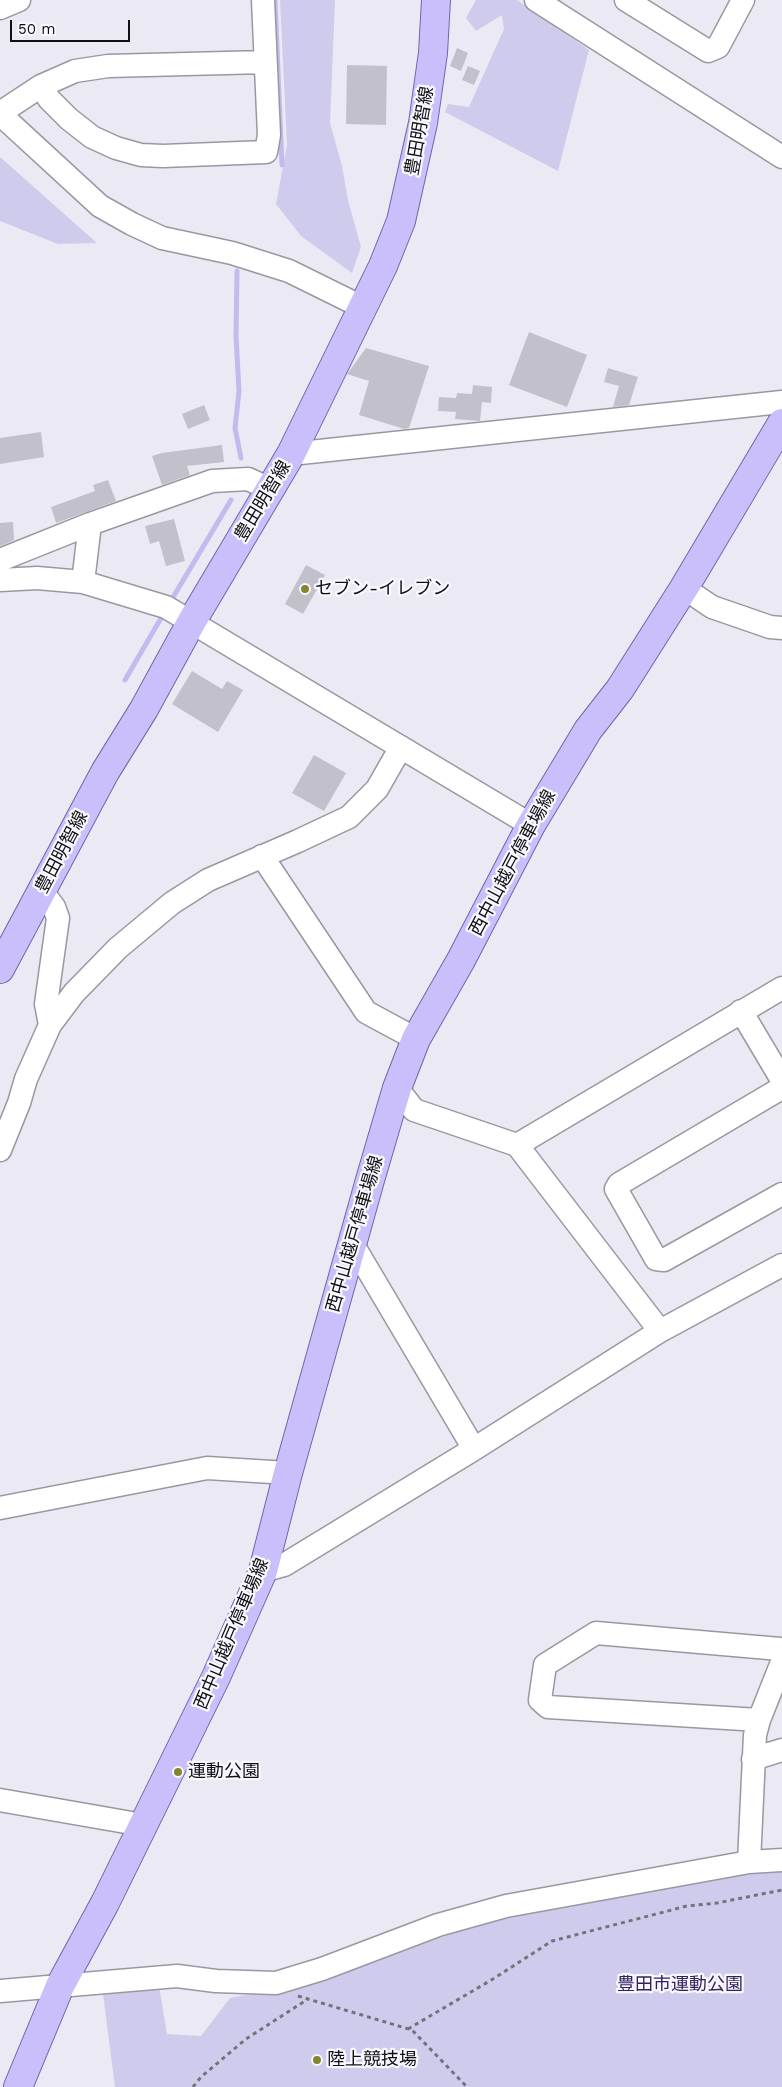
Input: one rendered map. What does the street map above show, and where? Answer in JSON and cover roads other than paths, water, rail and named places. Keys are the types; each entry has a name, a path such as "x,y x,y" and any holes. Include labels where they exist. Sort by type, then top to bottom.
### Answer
{"main road":[{"name":"豊田明智線","path":"0,969 104,772 144,709 192,621 291,454 383,266 401,221 424,123 433,53 436,0"},
{"name":"西中山越戸停車場線","path":"18,2087 60,1986 105,1903 216,1677 263,1571 288,1473 352,1243 397,1088 416,1038 461,960 531,825 588,730 620,689 684,588 782,423"}],"street":[{"path":"0,8 19,0"},
{"path":"41,86 49,99 69,120 92,137 116,148 141,155 163,156 266,152 269,135 263,0"},
{"path":"536,0 782,157"},
{"path":"626,0 708,50 718,47 743,0"},
{"path":"265,62 108,66 75,71 41,86 0,113 100,206 132,224 162,238 232,253 289,272 364,308"},
{"path":"291,454 782,402"},
{"path":"0,560 90,524 212,481 248,479 270,489"},
{"path":"83,582 90,524"},
{"path":"0,580 37,578 83,582 166,607 531,825"},
{"path":"684,588 712,607 770,627 782,628"},
{"path":"0,1150 19,1103 26,1079 50,1025 74,993 112,954 172,903 208,880 349,817 377,789 401,747"},
{"path":"262,856 366,1012 416,1038"},
{"path":"41,890 54,907 58,918 46,1004 50,1025"},
{"path":"517,1145 782,988"},
{"path":"741,1011 782,1080 780,1089 618,1184 616,1189 656,1259 664,1260 782,1194"},
{"path":"397,1088 414,1110 517,1145 660,1331"},
{"path":"352,1243 474,1449"},
{"path":"263,1571 284,1565 474,1449 660,1331 782,1265"},
{"path":"0,1508 207,1468 288,1473"},
{"path":"759,1720 548,1707 540,1700 545,1665 596,1633 780,1649 782,1653"},
{"path":"749,1862 753,1759 759,1720 782,1662"},
{"path":"753,1759 782,1750"},
{"path":"0,1800 143,1825"},
{"path":"0,1991 177,1976 216,1982 276,1983 322,1969 438,1925 506,1906 749,1862 782,1860"}],"waterway":[{"path":"275,0 282,165"},
{"path":"237,271 236,336 239,391 235,428 241,458"},
{"path":"169,604 231,500"},
{"path":"125,680 164,613"}],"place":[{"name":"セブン-イレブン","path":"305,589"},
{"name":"運動公園","path":"178,1772"},
{"name":"陸上競技場","path":"317,2060"}],"park label":[{"name":"豊田市運動公園","path":"680,1985"}]}
